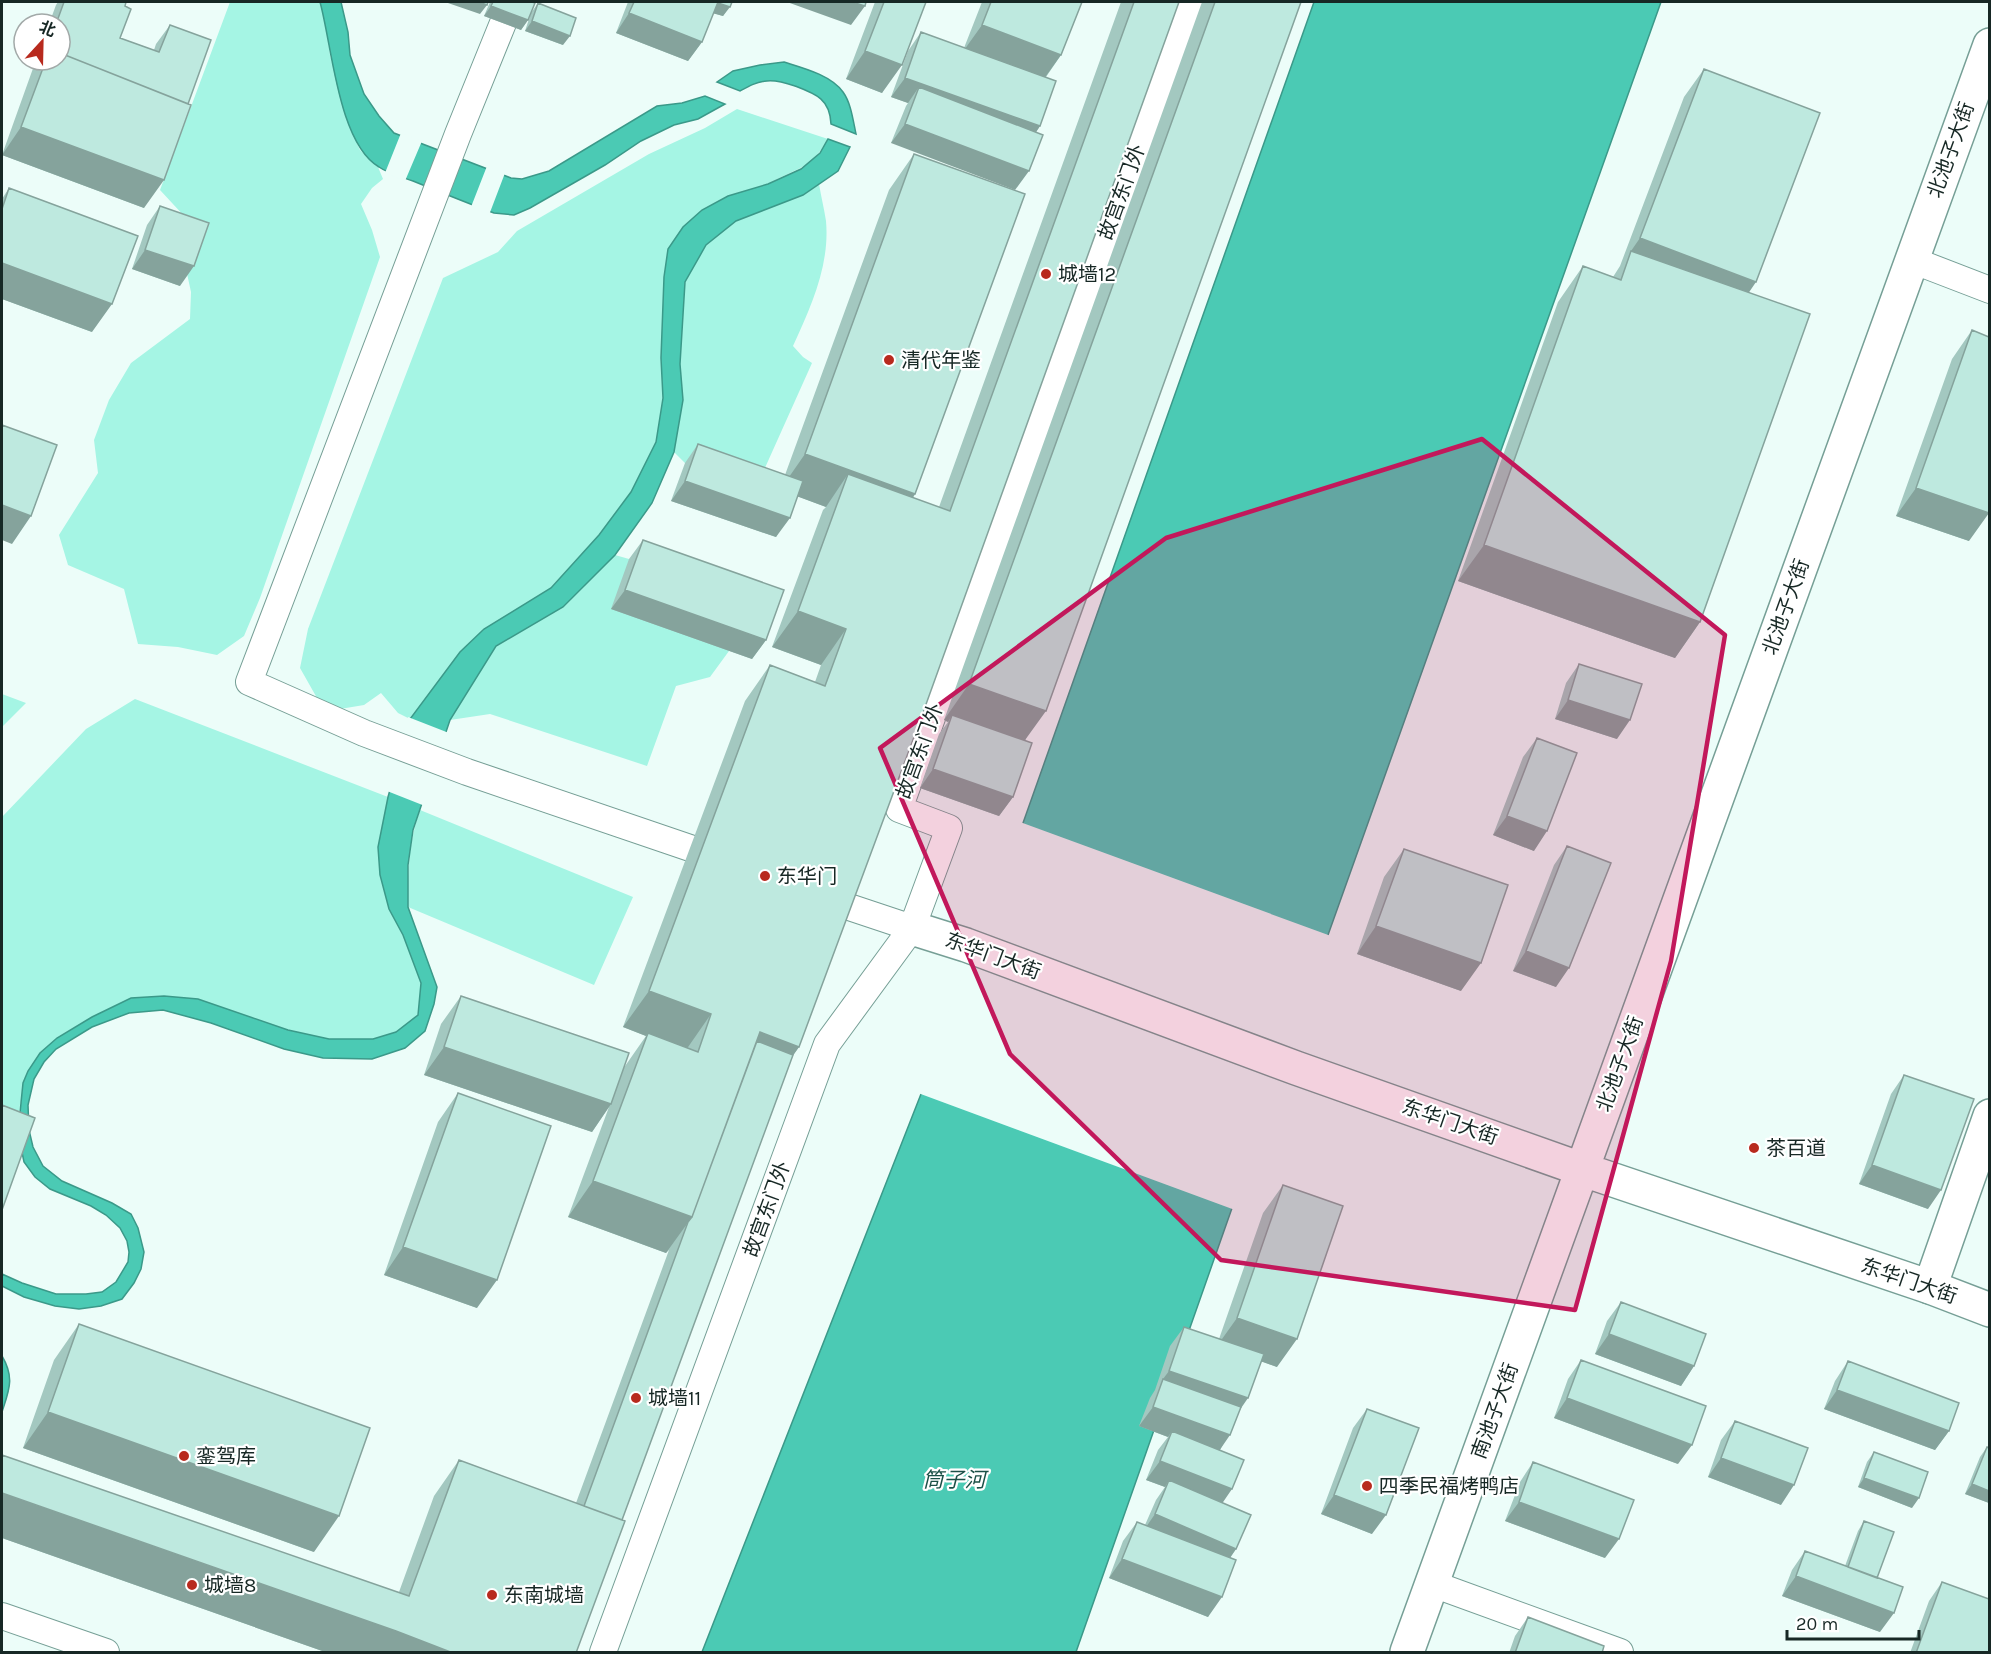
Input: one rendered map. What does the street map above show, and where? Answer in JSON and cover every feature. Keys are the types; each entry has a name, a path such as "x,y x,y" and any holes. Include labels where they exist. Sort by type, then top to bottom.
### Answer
{"street":[{"name":"北池子大街","path":"1581,1169 1989,45"},
{"name":"东华门大街","path":"912,928 966,945 1296,1068 1581,1169 1930,1287 1989,1310"},
{"path":"1930,1287 1989,1116"},
{"name":"南池子大街","path":"1407,1653 1581,1169"}],"lane":[{"name":"故宫东门外","path":"603,1653 827,1044 912,928 949,828 899,809 1191,2"},
{"path":"508,10 458,134 249,682 364,733 467,772 690,848"},
{"path":"1912,260 1989,290"},
{"path":"840,904 912,928"},
{"path":"1432,1584 1620,1653"},
{"path":"2,1616 106,1653"}],"highlighted area":[{"path":"1482,439 1725,635 1671,961 1575,1310 1221,1260 1010,1054 880,748 1166,538"}],"shaded area":[{"path":"230,2 320,2 325,18 330,55 349,126 360,150 378,167 383,179 372,188 361,204 380,257 260,598 244,636 217,655 178,647 138,644 124,589 68,565 59,535 98,473 94,440 109,400 131,363 190,319 191,292 186,269 198,231 160,190"},
{"path":"737,109 828,139 815,157 801,168 741,200 668,249 664,277 661,358 663,398 656,442 631,492 599,535 551,588 484,629 460,652 410,719 398,713 381,693 364,705 340,709 317,698 300,668 308,629 443,278 498,252 517,231 649,154 705,128"},
{"path":"819,184 826,221 825,254 818,285 793,346 812,363 756,488 685,463 674,452 683,400 680,364 685,282 706,245 736,221 803,195"},
{"path":"615,555 629,559 729,651 710,677 676,686 647,766 490,714 450,720 496,646 563,607"},
{"path":"2,694 26,703 2,727"},
{"path":"135,699 388,797 378,847 389,909 403,935 421,983 418,1015 396,1032 373,1039 329,1039 131,998 92,1017 57,1038 20,1104 18,1133 10,1154 2,1151 2,817 86,729"},
{"path":"420,810 633,897 594,985 408,907 410,858"}],"water":[{"path":"320,2 341,2 348,32 350,55 364,94 394,133 511,178 522,179 549,171 657,106 682,103 705,96 725,104 698,119 674,125 641,141 605,165 530,208 514,215 494,213 387,172 365,155 345,116"},
{"name":"筒子河","path":"1314,2 1661,2 1328,935 1076,1652 702,1652 921,1094 1023,823"},
{"path":"784,62 816,73 838,86 848,101 856,134 831,124 825,103 815,95 795,86 767,81 756,83 740,91 717,82 733,71"},
{"path":"828,139 850,147 838,171 803,195 736,221 706,245 685,282 680,364 683,400 674,452 652,503 615,555 563,607 496,646 450,720 413,830 408,865 408,907 437,987 425,1031 405,1048 372,1059 323,1058 284,1049 211,1023 163,1010 129,1013 92,1027 56,1049 44,1062 34,1079 28,1105 29,1130 33,1147 43,1166 62,1181 131,1214 138,1228 144,1252 141,1269 122,1299 101,1306 79,1309 55,1306 24,1297 2,1286 2,1274 56,1294 102,1292 116,1282 128,1262 127,1241 120,1228 106,1215 91,1206 50,1189 35,1177 24,1162 18,1133 23,1083 40,1053 57,1038 92,1017 131,998 164,996 198,999 288,1030 329,1039 373,1039 396,1032 418,1015 421,983 403,935 389,909 380,875 378,847 388,797 410,719 460,652 484,629 551,588 599,535 631,492 656,442 663,398 661,358 664,277 668,249 683,227 702,210 728,196 768,184 801,169 820,153"},
{"path":"2,1356 10,1384 2,1412"}],"pier":[{"path":"401,133 422,141 405,181 385,173"},
{"path":"487,166 505,173 489,215 471,207"},
{"path":"408,717 449,733 425,806 387,791"},
{"path":"1020,822 1331,936 1235,1210 918,1093"}],"building":[{"path":"64,2 126,2 125,6 131,9 120,38 159,52 170,25 211,40 188,104 72,58 72,12 60,12"},
{"path":"493,2 535,3 528,20 491,6"},
{"path":"634,2 718,2 702,42 629,13"},
{"path":"719,2 732,2 730,7"},
{"path":"852,2 866,2 865,6"},
{"path":"884,2 926,2 902,65 865,51"},
{"path":"991,2 1082,2 1061,55 982,25"},
{"name":"东华门","path":"1134,2 1179,2 920,721 799,1047 760,1032 692,1217 593,1181 648,1033 698,1052 711,1014 649,991 770,665 825,686 846,629 798,611 848,474 950,511"},
{"path":"1215,2 1301,2 1046,711 969,684"},
{"path":"538,3 576,18 570,36 532,21"},
{"path":"921,32 1056,81 1040,126 905,78"},
{"path":"72,58 191,105 164,180 21,127 42,72 72,72"},
{"path":"1704,69 1820,113 1756,282 1640,238"},
{"path":"919,87 1043,135 1029,171 905,124"},
{"name":"清代年鉴","path":"914,154 1025,194 915,494 805,454"},
{"path":"9,188 138,236 112,304 2,263 2,209"},
{"path":"160,206 209,223 194,266 145,250"},
{"path":"1631,251 1810,314 1700,622 1484,545 1583,266 1621,280"},
{"path":"1972,330 1989,337 1989,513 1916,488"},
{"path":"2,425 57,445 31,516 2,505"},
{"path":"698,444 803,481 790,518 685,481"},
{"path":"643,540 784,590 766,640 625,590"},
{"path":"1579,664 1642,684 1630,720 1568,700"},
{"path":"952,715 1032,743 1013,797 933,769"},
{"path":"1537,738 1577,753 1547,831 1507,816"},
{"path":"1567,846 1611,863 1569,968 1526,951"},
{"path":"1404,849 1508,885 1481,963 1376,926"},
{"path":"461,996 629,1053 611,1104 444,1047"},
{"name":"城墙11","path":"757,1041 793,1055 622,1520 584,1506"},
{"path":"1904,1075 1974,1099 1941,1190 1872,1165"},
{"path":"458,1093 551,1126 497,1280 403,1247"},
{"path":"2,1105 35,1118 2,1210"},
{"path":"1283,1185 1343,1206 1297,1339 1237,1318"},
{"path":"1621,1302 1706,1334 1694,1366 1609,1334"},
{"path":"79,1324 370,1428 339,1516 48,1412"},
{"path":"1184,1327 1264,1354 1248,1398 1169,1371"},
{"path":"1581,1360 1706,1406 1692,1445 1567,1398"},
{"path":"1848,1361 1959,1403 1949,1431 1837,1390"},
{"path":"1163,1379 1241,1407 1230,1435 1153,1407"},
{"path":"1367,1409 1419,1428 1386,1515 1334,1495"},
{"path":"1735,1421 1808,1448 1794,1485 1721,1458"},
{"path":"1172,1431 1244,1460 1232,1489 1160,1461"},
{"path":"1987,1447 1989,1448 1989,1491 1972,1484"},
{"path":"1874,1452 1928,1472 1919,1498 1864,1478"},
{"path":"2,1455 409,1596 459,1460 625,1521 576,1653 453,1653 2,1493"},
{"path":"1533,1462 1634,1500 1619,1539 1519,1502"},
{"path":"1169,1480 1251,1515 1236,1549 1155,1514"},
{"path":"1864,1521 1894,1532 1877,1578 1848,1567"},
{"path":"1137,1522 1236,1560 1222,1597 1122,1559"},
{"path":"1805,1551 1903,1587 1894,1613 1796,1576"},
{"path":"1942,1582 1989,1599 1989,1653 1916,1653"},
{"path":"1528,1617 1604,1646 1602,1653 1515,1653"}],"place":[{"name":"城墙12","path":"1046,274"},
{"name":"清代年鉴","path":"889,360"},
{"name":"东华门","path":"765,876"},
{"name":"茶百道","path":"1754,1148"},
{"name":"城墙11","path":"636,1398"},
{"name":"銮驾库","path":"184,1456"},
{"name":"四季民福烤鸭店","path":"1367,1486"},
{"name":"城墙8","path":"192,1585"},
{"name":"东南城墙","path":"492,1595"}]}
